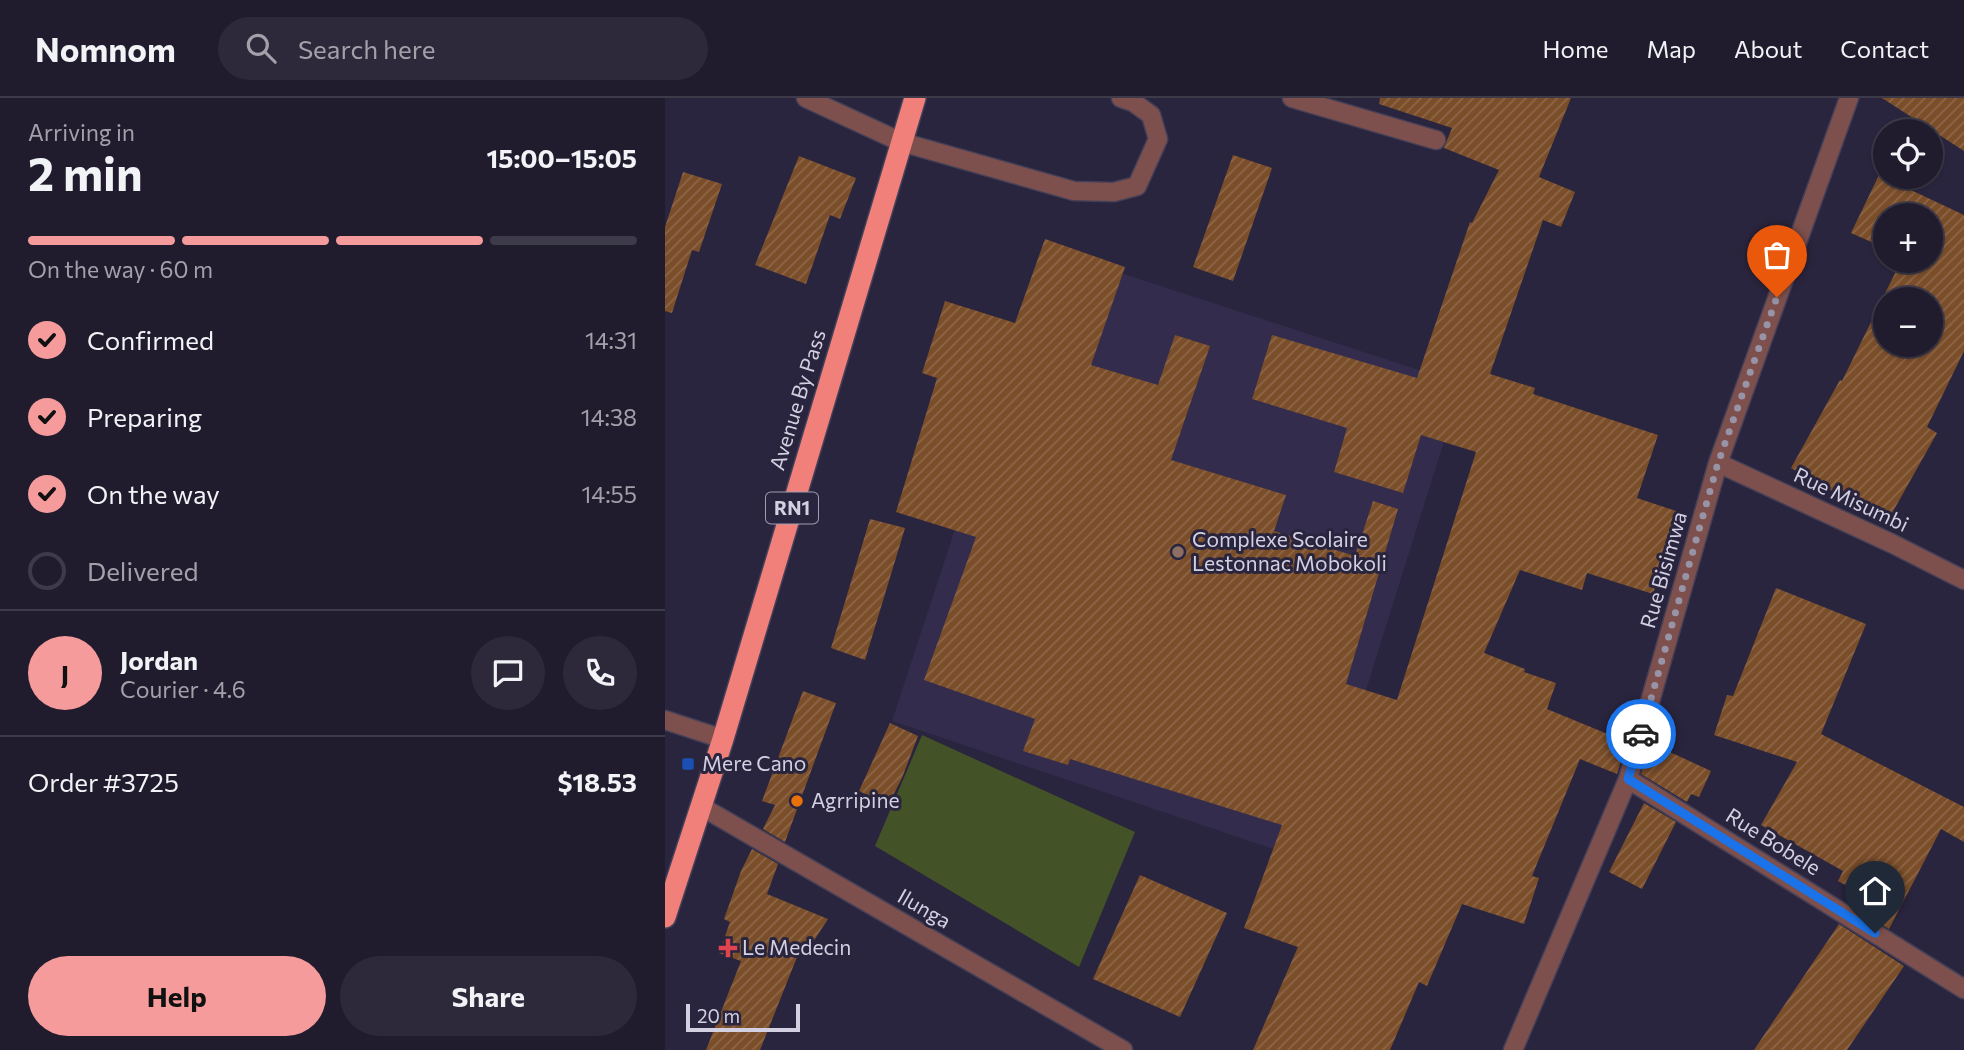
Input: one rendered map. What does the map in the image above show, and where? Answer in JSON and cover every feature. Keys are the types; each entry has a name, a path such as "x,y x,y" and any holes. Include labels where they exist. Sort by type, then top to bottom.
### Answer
{"highway":[{"name":"Avenue By Pass","path":"665,917 723,739 915,98"}],"street":[{"path":"806,98 901,142 1074,191 1114,192 1136,186 1158,139 1151,115 1133,102 1121,98"},
{"path":"1291,98 1436,140"},
{"name":"Rue Bisimwa","path":"1513,1050 1628,779 1718,463 1849,98"},
{"name":"Rue Misumbi","path":"1718,463 1964,580"},
{"path":"665,720 723,739"},
{"name":"Rue Bobele","path":"1628,779 1964,989"},
{"name":"Ilunga","path":"702,807 1123,1050"}],"shaded area":[{"name":"Complexe Scolaire Lestonnac Mobokoli","path":"1047,249 1462,384 1312,862 892,721"}],"green space":[{"path":"922,735 1135,832 1079,967 875,846"}],"building":[{"path":"1380,98 1571,98 1539,177 1575,192 1561,227 1543,220 1490,374 1535,388 1533,394 1658,435 1637,498 1679,512 1653,594 1587,573 1582,590 1520,570 1484,653 1525,669 1524,672 1556,683 1547,709 1627,742 1617,774 1580,759 1532,876 1539,878 1524,924 1462,904 1427,986 1419,982 1390,1050 1253,1050 1298,947 1244,928 1282,825 1070,759 1068,765 1023,751 1035,719 924,680 976,537 896,512 937,378 922,373 945,301 1015,323 1045,239 1125,267 1091,365 1158,385 1175,335 1210,346 1171,460 1286,495 1274,531 1355,556 1373,501 1398,509 1346,684 1397,700 1476,452 1421,435 1403,493 1334,472 1347,428 1252,399 1272,335 1417,378 1470,222 1472,223 1499,170 1444,148 1452,128 1379,104"},
{"path":"1882,98 1964,98 1964,151 1943,137 1943,119 1914,119"},
{"path":"1233,155 1272,168 1233,281 1193,267"},
{"path":"799,156 856,178 840,219 830,215 806,284 755,265"},
{"path":"683,172 722,184 699,252 692,250 672,313 665,311 665,227"},
{"path":"1873,187 1909,189 1938,203 1873,203 1873,243 1851,233"},
{"path":"1943,205 1964,215 1964,351 1927,427 1937,433 1887,522 1791,468 1840,380 1842,381 1873,318 1873,357 1943,357 1943,287 1888,287 1895,273 1943,273"},
{"path":"870,519 905,528 865,660 831,648"},
{"path":"1776,588 1866,624 1821,734 1964,807 1964,842 1941,829 1889,929 1852,905 1860,893 1838,881 1843,871 1761,825 1797,762 1714,735 1727,695 1733,696"},
{"path":"803,691 836,703 785,842 763,829 775,805 762,801"},
{"path":"890,723 918,736 888,805 859,791"},
{"path":"1659,747 1711,771 1699,797 1691,794 1687,802 1641,774 1648,751 1655,754"},
{"path":"1644,803 1676,822 1642,889 1609,872"},
{"path":"752,849 778,864 767,894 828,919 811,945 803,942 760,1050 706,1050 741,961 719,953 730,922 724,919"},
{"path":"1140,875 1227,913 1180,1017 1093,979"},
{"path":"1839,924 1904,966 1847,1050 1754,1050"}],"way so far":[{"path":"1641,734 1718,463 1777,297"}],"place":[{"name":"Complexe Scolaire Lestonnac Mobokoli","path":"1178,552"},
{"name":"Mere Cano","path":"688,764"},
{"name":"Agrripine","path":"797,801"},
{"name":"Le Medecin","path":"728,948"}],"route":[{"path":"1641,734 1628,779 1875,933"}]}
